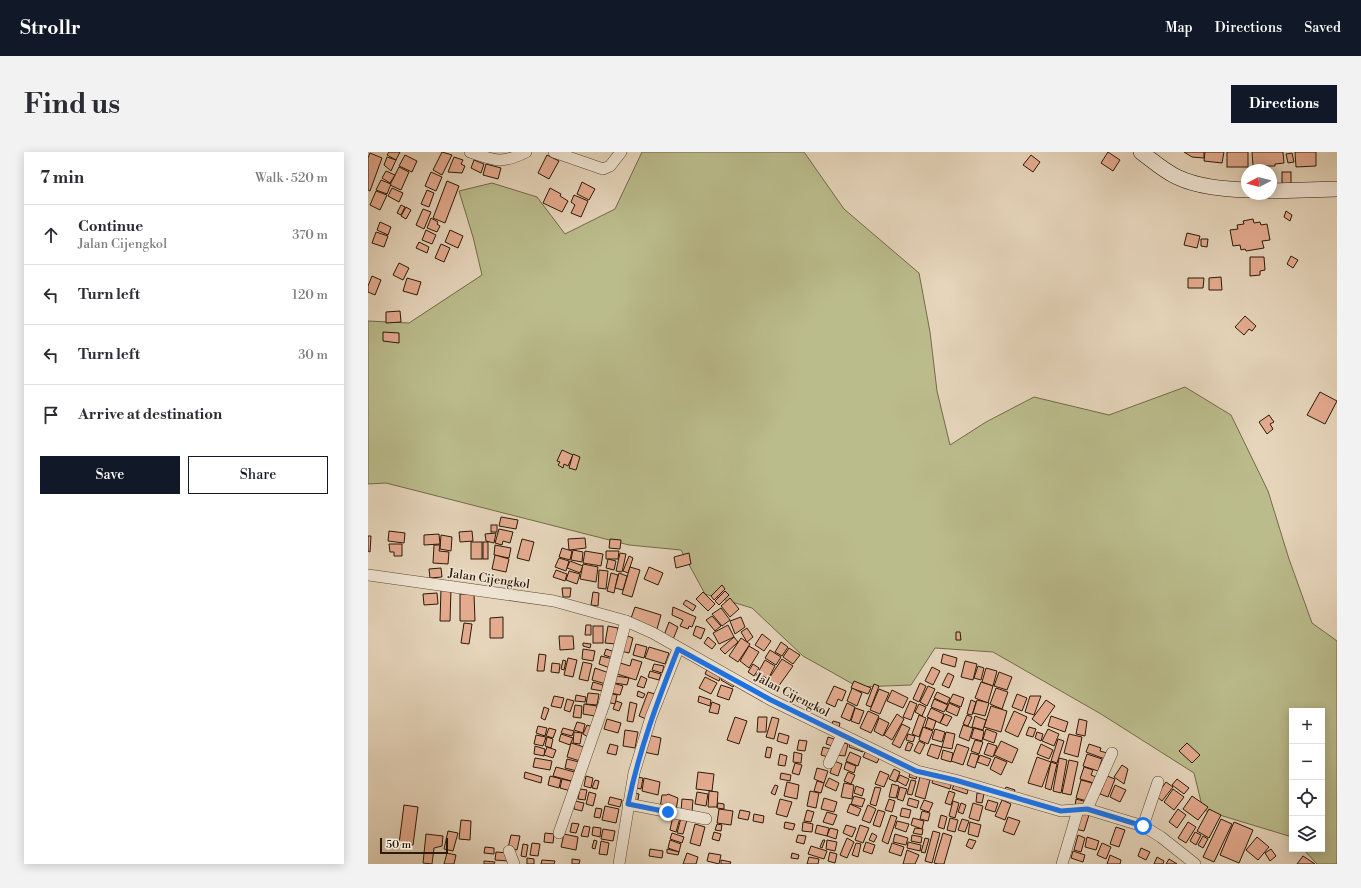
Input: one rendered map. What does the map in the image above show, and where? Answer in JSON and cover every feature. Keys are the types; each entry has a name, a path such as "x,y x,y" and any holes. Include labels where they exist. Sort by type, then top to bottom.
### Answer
{"main road":[{"path":"1141,152 1161,168 1178,178 1221,189 1241,190"},
{"path":"1277,191 1337,189"}],"street":[{"path":"470,152 500,161 510,160 526,152"},
{"path":"554,152 603,169 610,166 621,152"},
{"name":"Jalan Cijengkol","path":"368,575 554,601 626,621 653,633 678,649 771,700 916,771 955,780 1061,811 1082,809 1143,826 1161,837 1195,864"},
{"path":"559,833 604,704 626,621"},
{"path":"619,864 634,773 651,717 678,649"},
{"path":"829,764 842,735"},
{"path":"1062,864 1082,809 1112,753"},
{"path":"1143,826 1158,782"},
{"path":"628,804 706,819"},
{"path":"509,851 514,864"}],"green space":[{"path":"642,152 804,152 844,209 919,273 930,332 937,391 950,445 986,422 1034,397 1109,415 1185,387 1231,415 1268,491 1289,559 1312,623 1337,641 1337,864 1317,864 1306,852 1325,852 1325,708 1289,708 1289,836 1203,810 1194,773 1101,714 993,652 935,648 911,685 858,687 803,656 752,608 705,594 681,550 629,545 386,483 368,484 368,321 409,323 482,275 473,237 459,191 492,183 537,197 565,234 615,209"}],"building":[{"path":"389,152 400,152 396,160 387,155"},
{"path":"442,152 452,155 442,175 433,170"},
{"path":"1108,152 1120,160 1113,171 1101,163"},
{"path":"1184,152 1204,152 1204,158 1192,157"},
{"path":"1205,152 1224,152 1222,163 1204,161"},
{"path":"1227,152 1248,152 1248,164 1241,164 1241,167 1227,167"},
{"path":"1252,152 1283,152 1284,163 1253,164"},
{"path":"1295,152 1316,152 1316,166 1296,167"},
{"path":"370,153 382,158 370,191 368,190 368,158"},
{"path":"1292,153 1294,162 1288,163 1286,154"},
{"path":"405,155 417,161 412,172 399,166"},
{"path":"547,155 559,161 549,179 538,173"},
{"path":"1031,155 1040,162 1033,172 1023,165"},
{"path":"387,157 396,160 391,171 384,165"},
{"path":"454,157 463,160 461,164 465,166 462,173 448,172"},
{"path":"474,160 484,164 481,173 471,168"},
{"path":"486,164 501,168 498,179 483,175"},
{"path":"399,167 409,172 401,190 390,185"},
{"path":"386,171 395,175 390,183 382,178"},
{"path":"431,172 442,177 436,191 425,186"},
{"path":"1282,172 1291,172 1291,184 1282,184"},
{"path":"381,180 391,184 387,194 376,190"},
{"path":"447,181 459,186 445,223 433,218"},
{"path":"582,182 595,189 589,200 577,194"},
{"path":"392,188 403,193 399,202 388,196"},
{"path":"550,188 561,194 560,196 568,201 562,212 543,203"},
{"path":"427,190 434,193 429,207 421,204"},
{"path":"376,191 387,195 380,210 370,205"},
{"path":"574,195 588,201 581,217 571,213 575,205 571,202"},
{"path":"401,205 405,207 401,215 397,213"},
{"path":"406,207 411,210 406,219 401,216"},
{"path":"423,209 431,212 424,229 416,225"},
{"path":"1286,211 1292,215 1290,221 1284,217"},
{"path":"431,218 438,222 437,224 440,226 437,232 427,228"},
{"path":"1253,219 1254,223 1260,222 1261,225 1267,224 1270,240 1262,241 1264,248 1246,251 1245,249 1241,250 1240,245 1233,246 1230,230 1238,229 1237,225 1244,224 1243,221"},
{"path":"380,222 391,227 388,235 377,230"},
{"path":"426,230 436,235 432,244 422,240"},
{"path":"450,230 463,236 458,248 445,242"},
{"path":"376,232 388,236 384,247 372,243"},
{"path":"1187,233 1200,236 1197,248 1184,245"},
{"path":"1201,239 1208,239 1207,247 1201,246"},
{"path":"419,242 429,247 427,253 416,248"},
{"path":"441,244 450,248 444,262 435,258"},
{"path":"1291,256 1298,260 1293,268 1287,264"},
{"path":"1250,257 1264,257 1265,270 1260,271 1260,275 1250,276"},
{"path":"399,263 409,268 403,280 393,275"},
{"path":"372,276 381,280 375,295 368,292 368,286"},
{"path":"1221,277 1222,290 1209,290 1209,278"},
{"path":"407,278 421,282 417,295 403,291"},
{"path":"1188,278 1204,278 1203,288 1188,288"},
{"path":"400,311 401,322 386,323 386,312"},
{"path":"1245,316 1256,326 1252,331 1249,329 1244,335 1235,327"},
{"path":"383,332 399,333 399,343 383,341"},
{"path":"1320,392 1337,401 1325,424 1307,415"},
{"path":"1269,415 1274,422 1270,424 1273,429 1267,434 1259,422"},
{"path":"562,450 573,455 568,466 564,464 563,468 558,465 560,462 557,461"},
{"path":"573,454 580,457 576,470 569,468"},
{"path":"501,517 518,520 516,529 499,526"},
{"path":"491,525 497,525 497,532 491,532"},
{"path":"499,529 513,532 510,543 503,541 502,545 495,543"},
{"path":"389,531 405,533 404,543 388,541"},
{"path":"472,531 473,541 460,542 459,532"},
{"path":"496,533 494,543 486,541 485,534"},
{"path":"439,534 440,544 424,545 424,535"},
{"path":"441,535 452,537 451,551 440,549"},
{"path":"368,536 371,536 370,552 368,551"},
{"path":"585,538 586,548 569,550 568,539"},
{"path":"522,539 534,542 529,561 517,558"},
{"path":"610,539 621,540 620,549 609,548"},
{"path":"471,542 482,542 482,559 471,559"},
{"path":"483,542 488,542 488,559 483,559"},
{"path":"389,544 402,544 402,556 394,556 394,552 390,552"},
{"path":"434,545 440,545 439,551 449,552 448,564 433,563"},
{"path":"495,545 511,548 509,558 494,555"},
{"path":"562,548 572,551 570,560 559,557"},
{"path":"573,550 583,552 582,562 571,560"},
{"path":"585,551 603,554 601,566 583,563"},
{"path":"606,551 619,551 618,559 606,559"},
{"path":"620,553 626,554 622,572 616,571"},
{"path":"689,553 691,564 676,568 674,557"},
{"path":"495,555 509,559 506,572 492,569"},
{"path":"629,556 633,558 628,573 623,571"},
{"path":"559,558 569,561 566,571 555,567"},
{"path":"608,559 616,561 614,570 606,568"},
{"path":"570,561 583,566 580,573 567,568"},
{"path":"583,564 598,567 596,582 580,579"},
{"path":"630,567 640,570 632,597 622,594"},
{"path":"649,567 663,573 658,585 644,579"},
{"path":"441,568 442,577 430,578 429,569"},
{"path":"556,570 567,574 565,581 553,577"},
{"path":"599,570 608,571 606,589 598,588"},
{"path":"569,571 580,574 577,584 566,580"},
{"path":"611,573 618,575 614,593 607,591"},
{"path":"619,573 627,576 623,590 615,588"},
{"path":"722,585 725,589 714,600 711,596"},
{"path":"562,588 571,588 570,597 563,597"},
{"path":"441,589 451,589 450,621 440,621"},
{"path":"725,591 729,595 719,605 715,601"},
{"path":"593,592 599,593 598,606 591,605"},
{"path":"703,592 715,604 708,611 696,599"},
{"path":"437,593 438,604 424,605 423,594"},
{"path":"460,594 474,594 475,621 460,621"},
{"path":"730,598 739,609 730,617 721,606"},
{"path":"686,600 696,606 693,611 683,604"},
{"path":"635,607 661,615 657,629 630,621"},
{"path":"673,607 696,617 692,627 689,626 688,629 680,626 683,620 672,615"},
{"path":"721,608 730,620 722,626 712,614"},
{"path":"712,616 721,626 715,631 706,620"},
{"path":"503,617 503,638 490,638 490,618"},
{"path":"741,617 745,627 735,634 730,621"},
{"path":"669,622 678,627 672,642 663,638"},
{"path":"464,623 472,624 469,644 461,643"},
{"path":"586,625 591,625 591,635 585,635"},
{"path":"728,625 734,637 719,644 713,633"},
{"path":"593,626 603,626 603,643 593,643"},
{"path":"608,626 618,628 616,644 605,643"},
{"path":"696,626 705,629 701,639 693,635"},
{"path":"747,628 753,637 747,642 741,632"},
{"path":"956,632 960,632 961,640 956,640"},
{"path":"762,634 771,641 764,651 755,645"},
{"path":"625,635 633,638 629,653 621,651"},
{"path":"559,636 573,636 574,649 560,650"},
{"path":"708,637 716,644 712,649 704,643"},
{"path":"734,637 738,642 725,654 720,649"},
{"path":"741,638 750,644 738,662 729,656"},
{"path":"781,642 788,647 782,656 775,652"},
{"path":"583,643 591,644 590,648 583,646"},
{"path":"636,644 647,647 644,658 633,655"},
{"path":"749,646 759,652 749,668 740,661"},
{"path":"649,647 669,653 665,664 645,658"},
{"path":"789,648 800,655 793,664 783,657"},
{"path":"583,649 595,651 593,661 582,659"},
{"path":"606,649 615,652 613,658 604,655"},
{"path":"770,650 781,657 776,665 765,658"},
{"path":"539,654 546,655 544,671 537,671"},
{"path":"943,654 957,658 955,667 941,663"},
{"path":"601,656 613,659 610,668 599,664"},
{"path":"568,658 577,660 573,677 564,675"},
{"path":"632,659 642,662 636,680 614,673 617,662 630,666"},
{"path":"782,659 793,666 778,687 768,680"},
{"path":"563,660 566,661 564,670 561,669"},
{"path":"765,660 775,666 768,679 763,676 760,679 756,676"},
{"path":"965,661 977,664 973,680 961,677"},
{"path":"583,662 592,664 588,681 579,679"},
{"path":"552,663 560,664 559,673 551,672"},
{"path":"654,664 664,666 662,673 652,670"},
{"path":"753,664 759,668 754,676 748,672"},
{"path":"978,666 984,668 981,680 974,678"},
{"path":"708,667 722,673 719,681 705,674"},
{"path":"932,667 940,671 933,685 925,681"},
{"path":"595,668 609,673 606,684 592,680"},
{"path":"986,668 997,671 993,686 982,682"},
{"path":"650,671 661,674 659,680 648,677"},
{"path":"999,672 1012,677 1007,690 994,686"},
{"path":"948,673 954,676 949,688 942,685"},
{"path":"724,675 736,682 733,687 721,680"},
{"path":"616,676 629,678 627,685 615,683"},
{"path":"641,676 647,679 644,688 637,686"},
{"path":"705,677 717,683 711,694 699,688"},
{"path":"854,681 871,688 868,694 851,688"},
{"path":"593,682 603,685 602,691 591,689"},
{"path":"981,682 993,686 988,703 975,698"},
{"path":"613,683 623,686 620,695 611,693"},
{"path":"920,683 926,686 919,702 913,699"},
{"path":"874,684 879,686 871,707 866,705"},
{"path":"721,685 733,689 729,700 717,696"},
{"path":"834,686 846,691 842,701 838,699 835,707 826,703"},
{"path":"928,686 935,689 927,706 920,702"},
{"path":"852,688 862,693 857,706 847,701"},
{"path":"996,688 1008,692 1002,709 990,704"},
{"path":"879,689 889,693 880,714 870,710"},
{"path":"892,690 908,698 903,708 887,701"},
{"path":"638,691 645,694 643,698 637,696"},
{"path":"648,692 655,694 646,719 639,716"},
{"path":"937,692 950,698 947,704 934,698"},
{"path":"588,693 599,694 597,705 586,704"},
{"path":"609,693 617,695 615,704 607,702"},
{"path":"953,694 964,698 961,707 949,702"},
{"path":"1017,694 1027,698 1022,711 1012,707"},
{"path":"576,695 586,697 585,702 575,701"},
{"path":"554,696 564,698 561,708 551,706"},
{"path":"699,696 711,700 710,706 698,702"},
{"path":"1030,696 1041,696 1034,715 1025,712"},
{"path":"567,699 574,701 570,712 564,710"},
{"path":"934,699 948,705 944,712 931,707"},
{"path":"971,700 976,702 972,715 967,714"},
{"path":"977,700 989,703 985,716 973,713"},
{"path":"1046,700 1055,706 1041,726 1032,719"},
{"path":"616,701 622,703 619,711 613,709"},
{"path":"910,701 917,704 911,720 903,717"},
{"path":"630,702 637,704 633,722 627,721"},
{"path":"712,702 720,705 718,714 709,712"},
{"path":"847,703 855,707 850,721 841,717"},
{"path":"949,703 960,708 957,716 946,711"},
{"path":"584,704 597,706 595,716 583,714"},
{"path":"919,704 926,707 922,716 915,712"},
{"path":"575,705 582,706 581,718 573,717"},
{"path":"991,706 1007,711 1001,732 984,727"},
{"path":"544,707 549,709 545,720 541,718"},
{"path":"855,708 864,711 859,724 851,721"},
{"path":"931,708 944,714 940,723 927,717"},
{"path":"868,711 879,716 871,733 860,728"},
{"path":"1014,711 1027,717 1018,737 1005,731"},
{"path":"897,714 904,719 892,740 884,735"},
{"path":"945,714 952,717 947,726 940,723"},
{"path":"919,715 926,718 919,737 912,734"},
{"path":"967,715 972,717 968,726 963,724"},
{"path":"975,716 986,720 983,730 972,727"},
{"path":"1051,716 1068,722 1065,732 1048,726"},
{"path":"735,717 747,721 739,744 727,740"},
{"path":"758,717 767,717 766,732 757,732"},
{"path":"772,717 779,719 774,739 766,737"},
{"path":"879,718 889,723 883,736 874,731"},
{"path":"928,718 936,721 933,730 925,727"},
{"path":"607,719 621,723 618,733 604,729"},
{"path":"1079,719 1087,721 1085,736 1076,734"},
{"path":"833,721 840,723 838,731 831,728"},
{"path":"577,722 585,724 583,733 574,730"},
{"path":"902,724 910,728 900,748 892,744"},
{"path":"587,725 593,727 588,737 583,734"},
{"path":"963,725 973,728 969,741 959,737"},
{"path":"538,726 547,728 545,736 536,733"},
{"path":"923,727 933,731 928,744 919,740"},
{"path":"1029,727 1036,729 1033,737 1026,735"},
{"path":"549,728 556,730 553,738 546,736"},
{"path":"563,728 574,731 572,736 561,733"},
{"path":"974,728 984,731 982,741 971,738"},
{"path":"935,729 945,732 942,742 932,739"},
{"path":"986,729 997,733 994,743 983,739"},
{"path":"1048,729 1059,734 1054,746 1042,741"},
{"path":"625,730 638,732 635,748 623,746"},
{"path":"574,732 582,733 580,744 573,743"},
{"path":"946,732 955,734 952,749 942,747"},
{"path":"1037,732 1043,734 1041,741 1035,738"},
{"path":"779,733 789,736 787,744 777,741"},
{"path":"561,734 573,738 570,745 559,741"},
{"path":"908,734 915,736 913,742 906,740"},
{"path":"1069,734 1082,737 1078,757 1064,753"},
{"path":"536,735 546,737 543,746 534,744"},
{"path":"648,735 661,738 658,755 644,752"},
{"path":"547,737 553,739 551,748 545,746"},
{"path":"828,737 837,740 835,747 826,744"},
{"path":"1058,739 1064,741 1057,763 1051,761"},
{"path":"799,740 807,741 805,751 797,750"},
{"path":"975,740 983,742 979,754 971,751"},
{"path":"851,741 865,747 863,752 849,747"},
{"path":"919,741 925,744 920,754 914,751"},
{"path":"1001,741 1018,749 1012,763 994,755"},
{"path":"840,742 848,744 845,756 837,755"},
{"path":"908,742 913,744 910,751 905,750"},
{"path":"571,743 584,747 580,761 567,757"},
{"path":"988,743 997,746 993,757 984,754"},
{"path":"1187,743 1200,755 1192,763 1179,751"},
{"path":"610,744 618,746 616,755 607,753"},
{"path":"931,744 942,747 938,759 927,755"},
{"path":"957,744 969,748 963,765 951,761"},
{"path":"1041,744 1053,750 1049,759 1037,754"},
{"path":"1089,744 1101,748 1100,751 1107,753 1105,759 1086,752"},
{"path":"535,746 545,749 544,756 534,754"},
{"path":"547,747 556,750 553,758 544,755"},
{"path":"767,747 772,748 770,758 765,757"},
{"path":"823,747 830,749 828,757 821,755"},
{"path":"866,750 880,756 877,763 863,757"},
{"path":"943,750 953,753 951,762 941,759"},
{"path":"794,752 802,754 801,763 793,762"},
{"path":"850,752 861,757 858,766 846,761"},
{"path":"971,753 979,755 975,768 967,765"},
{"path":"780,754 787,756 785,766 778,765"},
{"path":"1087,754 1102,759 1098,771 1083,766"},
{"path":"980,755 991,759 988,766 977,762"},
{"path":"995,757 1007,762 1001,775 990,769"},
{"path":"1037,757 1051,762 1042,787 1028,783"},
{"path":"535,758 552,761 550,770 533,767"},
{"path":"1059,758 1067,760 1061,793 1053,791"},
{"path":"567,759 579,762 577,771 565,768"},
{"path":"1069,760 1078,762 1071,795 1062,793"},
{"path":"834,761 842,764 838,776 830,773"},
{"path":"846,762 856,766 854,773 844,769"},
{"path":"1051,762 1057,764 1051,790 1045,788"},
{"path":"795,763 802,765 799,775 792,773"},
{"path":"1122,765 1128,769 1124,784 1114,777"},
{"path":"556,767 578,773 575,782 553,776"},
{"path":"1084,767 1093,770 1091,775 1096,777 1094,783 1080,779"},
{"path":"817,768 828,771 824,783 814,779"},
{"path":"894,769 900,772 896,782 889,779"},
{"path":"911,770 918,772 916,779 909,777"},
{"path":"880,771 889,775 884,787 875,784"},
{"path":"525,772 542,777 541,783 524,778"},
{"path":"698,772 714,774 712,791 696,789"},
{"path":"848,772 855,775 851,784 844,781"},
{"path":"781,773 791,775 790,781 780,779"},
{"path":"900,775 909,779 906,786 897,781"},
{"path":"550,776 561,779 559,788 548,785"},
{"path":"586,776 593,778 591,788 584,786"},
{"path":"934,776 952,781 950,789 932,783"},
{"path":"1107,776 1115,779 1108,797 1100,794"},
{"path":"635,777 643,778 641,789 632,787"},
{"path":"920,777 930,780 925,799 915,796"},
{"path":"644,778 660,782 658,795 642,791"},
{"path":"829,778 839,783 836,791 825,786"},
{"path":"562,779 574,782 571,791 560,788"},
{"path":"1177,779 1189,788 1184,794 1172,785"},
{"path":"595,780 599,781 597,789 592,788"},
{"path":"911,780 916,781 912,795 907,794"},
{"path":"1081,780 1092,783 1087,801 1076,798"},
{"path":"817,781 824,783 821,793 814,791"},
{"path":"787,782 799,785 797,799 784,796"},
{"path":"1166,782 1173,787 1162,801 1156,796"},
{"path":"844,783 854,785 852,799 841,797"},
{"path":"892,784 899,786 896,798 889,797"},
{"path":"775,785 778,786 775,795 771,793"},
{"path":"954,785 968,790 967,794 952,789"},
{"path":"1115,785 1126,790 1120,802 1110,797"},
{"path":"856,786 864,789 862,796 854,793"},
{"path":"875,787 881,788 876,806 870,804"},
{"path":"900,787 907,789 903,801 897,799"},
{"path":"1006,787 1015,790 1012,797 1003,793"},
{"path":"580,789 587,790 585,800 578,799"},
{"path":"1173,789 1184,797 1174,810 1164,802"},
{"path":"709,791 718,792 717,807 708,807"},
{"path":"810,791 819,793 816,808 807,806"},
{"path":"949,791 955,793 951,805 945,803"},
{"path":"589,792 596,794 593,806 586,804"},
{"path":"631,792 639,794 637,805"},
{"path":"697,792 708,794 706,806 695,804"},
{"path":"977,793 984,794 982,803 976,802"},
{"path":"668,794 678,798 676,810 660,808 662,795"},
{"path":"854,796 865,799 862,807 851,804"},
{"path":"1192,796 1208,807 1198,820 1183,809"},
{"path":"610,797 622,800 620,807 608,804"},
{"path":"824,798 837,802 834,812 821,809"},
{"path":"909,798 919,801 917,808 907,805"},
{"path":"682,799 693,800 692,812 681,811"},
{"path":"780,799 792,802 787,817 776,814"},
{"path":"889,799 895,801 892,812 885,810"},
{"path":"1076,799 1087,802 1087,804 1075,806"},
{"path":"924,800 933,803 929,812 920,809"},
{"path":"988,800 998,803 995,812 985,809"},
{"path":"1002,800 1011,804 1005,820 995,816"},
{"path":"575,801 584,803 582,811 574,809"},
{"path":"953,801 959,803 955,818 949,816"},
{"path":"718,803 724,804 724,809 717,808"},
{"path":"961,803 966,805 963,814 958,812"},
{"path":"973,803 983,806 979,821 969,818"},
{"path":"850,804 861,809 858,816 847,812"},
{"path":"404,805 418,807 413,845 399,844"},
{"path":"868,805 876,809 870,823 862,820"},
{"path":"605,806 619,809 616,823 602,820"},
{"path":"596,808 602,809 600,818 594,817"},
{"path":"902,808 911,810 909,818 900,816"},
{"path":"719,809 733,811 731,825 717,823"},
{"path":"1178,809 1186,815 1177,828 1169,822"},
{"path":"1209,809 1221,815 1209,838 1197,831"},
{"path":"740,810 750,812 748,820 738,818"},
{"path":"807,810 814,812 811,822 804,821"},
{"path":"878,810 885,812 880,827 873,825"},
{"path":"922,811 930,813 928,821 920,819"},
{"path":"827,812 837,815 833,825 823,822"},
{"path":"1080,812 1089,815 1084,831 1075,829"},
{"path":"754,814 764,816 763,823 753,821"},
{"path":"891,815 897,817 888,844 882,841"},
{"path":"941,815 947,817 944,829 938,827"},
{"path":"673,816 680,818 676,832 670,830"},
{"path":"1008,817 1020,821 1014,835 1003,831"},
{"path":"681,818 687,820 683,834 677,833"},
{"path":"913,818 924,821 922,829 911,825"},
{"path":"950,818 958,820 955,832 947,830"},
{"path":"962,819 969,821 965,832 958,830"},
{"path":"1221,819 1232,824 1214,862 1203,857"},
{"path":"461,820 471,821 470,840 459,839"},
{"path":"897,821 909,824 906,832 895,828"},
{"path":"785,822 795,824 793,830 784,828"},
{"path":"803,822 813,824 812,832 802,831"},
{"path":"970,822 981,825 978,837 968,834"},
{"path":"1188,822 1196,827 1186,843 1178,838"},
{"path":"1234,822 1253,830 1239,863 1220,855"},
{"path":"572,823 579,824 576,833 570,832"},
{"path":"695,824 705,827 700,846 690,843"},
{"path":"717,824 722,825 721,831 715,830"},
{"path":"817,825 829,828 827,836 815,833"},
{"path":"846,825 856,828 852,837 843,833"},
{"path":"860,825 869,828 863,843 855,840"},
{"path":"584,826 590,827 588,837 581,836"},
{"path":"593,827 601,828 600,837 592,835"},
{"path":"1116,827 1125,830 1119,847 1110,844"},
{"path":"830,828 838,830 836,839 827,836"},
{"path":"915,828 923,829 922,835 913,833"},
{"path":"603,829 615,831 613,841 601,839"},
{"path":"448,831 458,833 453,851 444,849"},
{"path":"933,831 940,833 932,863 925,861"},
{"path":"714,832 721,834 719,841 712,839"},
{"path":"1195,832 1201,835 1196,845 1190,841"},
{"path":"545,833 554,834 553,843 544,842"},
{"path":"672,833 684,837 682,843 670,839"},
{"path":"872,833 877,836 874,842 869,840"},
{"path":"943,833 952,836 944,864 938,864 934,863"},
{"path":"426,834 443,836 442,846 434,848 432,864 423,863"},
{"path":"564,834 578,837 576,850 561,847"},
{"path":"895,834 908,838 906,845 893,842"},
{"path":"511,835 520,836 517,850 508,848"},
{"path":"798,835 806,836 804,844 796,842"},
{"path":"912,835 922,837 921,843 911,841"},
{"path":"1078,835 1085,838 1081,852 1074,850"},
{"path":"1203,836 1208,839 1203,848 1198,845"},
{"path":"1087,837 1099,841 1096,850 1085,847"},
{"path":"1257,837 1269,847 1258,860 1246,850"},
{"path":"847,838 854,842 847,858 840,855"},
{"path":"925,838 929,839 925,853 921,852"},
{"path":"969,839 976,841 972,849 966,846"},
{"path":"594,840 597,841 595,849 592,848"},
{"path":"670,840 681,844 679,852 668,848"},
{"path":"823,840 825,840 822,848 820,847"},
{"path":"827,840 837,842 835,851 826,849"},
{"path":"601,841 609,843 607,855 599,854"},
{"path":"866,842 875,845 872,854 863,851"},
{"path":"908,842 921,845 920,851 907,848"},
{"path":"532,843 540,844 538,856 530,855"},
{"path":"856,843 861,844 858,857 852,855"},
{"path":"892,843 904,847 901,856 889,852"},
{"path":"1102,843 1111,847 1106,859 1097,855"},
{"path":"523,844 528,845 526,857 521,856"},
{"path":"811,846 827,851 824,859 808,854"},
{"path":"485,847 494,848 494,854 484,853"},
{"path":"1141,848 1150,852 1146,860 1138,856"},
{"path":"650,849 663,851 662,858 649,856"},
{"path":"667,849 679,852 678,855 667,853"},
{"path":"1271,849 1276,856 1270,861 1265,853"},
{"path":"907,850 919,855 915,864 903,864"},
{"path":"1073,851 1085,855 1083,862 1071,858"},
{"path":"496,852 510,853 509,861 495,860"},
{"path":"830,852 837,854 835,863 828,861"},
{"path":"447,853 456,855 454,864 444,864"},
{"path":"687,853 698,857 696,864 683,864"},
{"path":"709,853 721,855 719,864 707,861"},
{"path":"792,853 799,855 798,859 791,858"},
{"path":"1110,855 1121,860 1120,864 1107,864"},
{"path":"1303,856 1315,864 1297,864"},
{"path":"809,857 819,859 818,864 807,864"},
{"path":"1157,857 1164,861 1163,864 1154,864"},
{"path":"527,858 534,859 534,864 527,864"},
{"path":"572,859 580,860 579,864 572,864"},
{"path":"1169,859 1177,864 1166,864"},
{"path":"542,860 555,861 554,864 541,864"},
{"path":"721,860 731,862 730,864 721,864"},
{"path":"484,861 495,862 494,864 484,864"}],"route":[{"path":"668,812 628,804 634,773 651,717 678,649 771,700 916,771 955,780 1061,811 1087,809 1143,826"}]}
